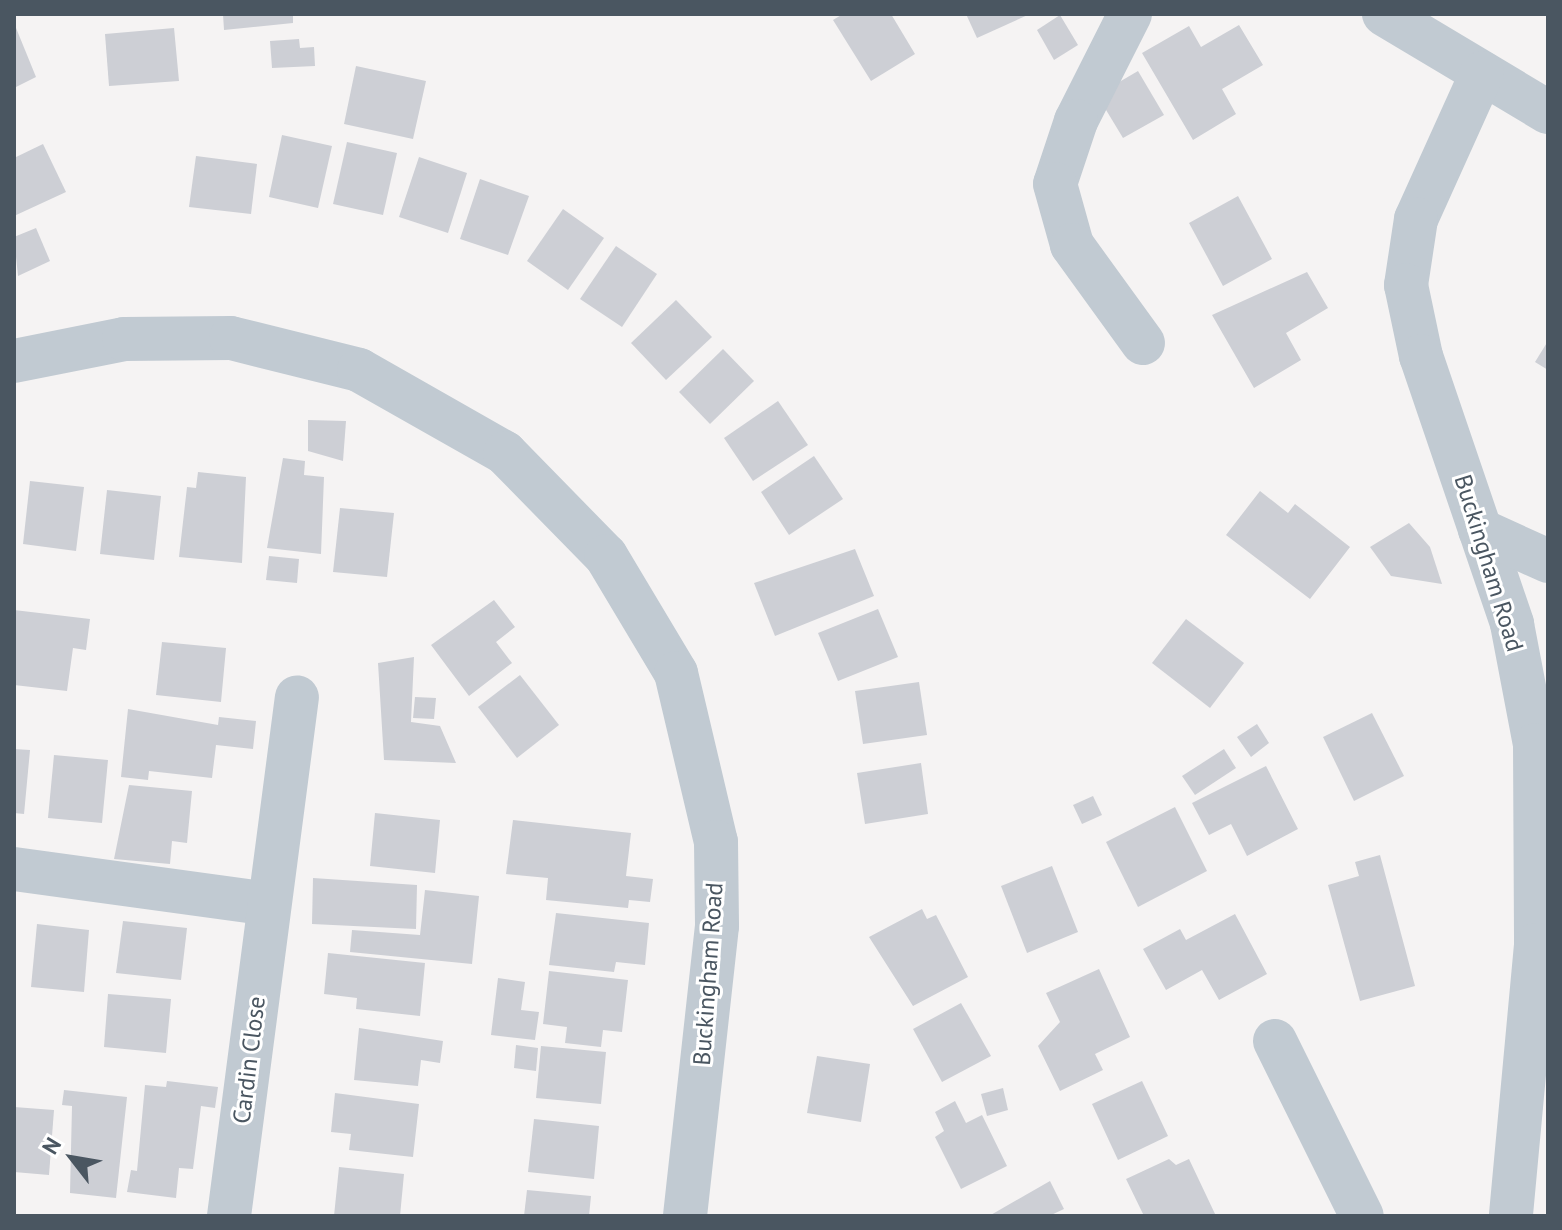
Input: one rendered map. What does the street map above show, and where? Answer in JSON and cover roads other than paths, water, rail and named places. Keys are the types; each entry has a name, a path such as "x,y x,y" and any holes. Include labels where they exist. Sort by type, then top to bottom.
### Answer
{"street":[{"path":"1130,14 1076,121 1055,184 1072,245 1143,343"},
{"path":"1384,14 1548,112"},
{"name":"Buckingham Road","path":"1482,73 1416,219 1406,285 1421,356 1512,624 1535,745 1536,945 1511,1216"},
{"name":"Buckingham Road","path":"14,361 124,339 231,338 359,370 505,453 606,556 676,673 716,842 717,926 685,1216"},
{"path":"1480,530 1548,561"},
{"name":"Cardin Close","path":"229,1216 297,697"},
{"path":"14,869 269,904"},
{"path":"1275,1041 1362,1216"}]}
